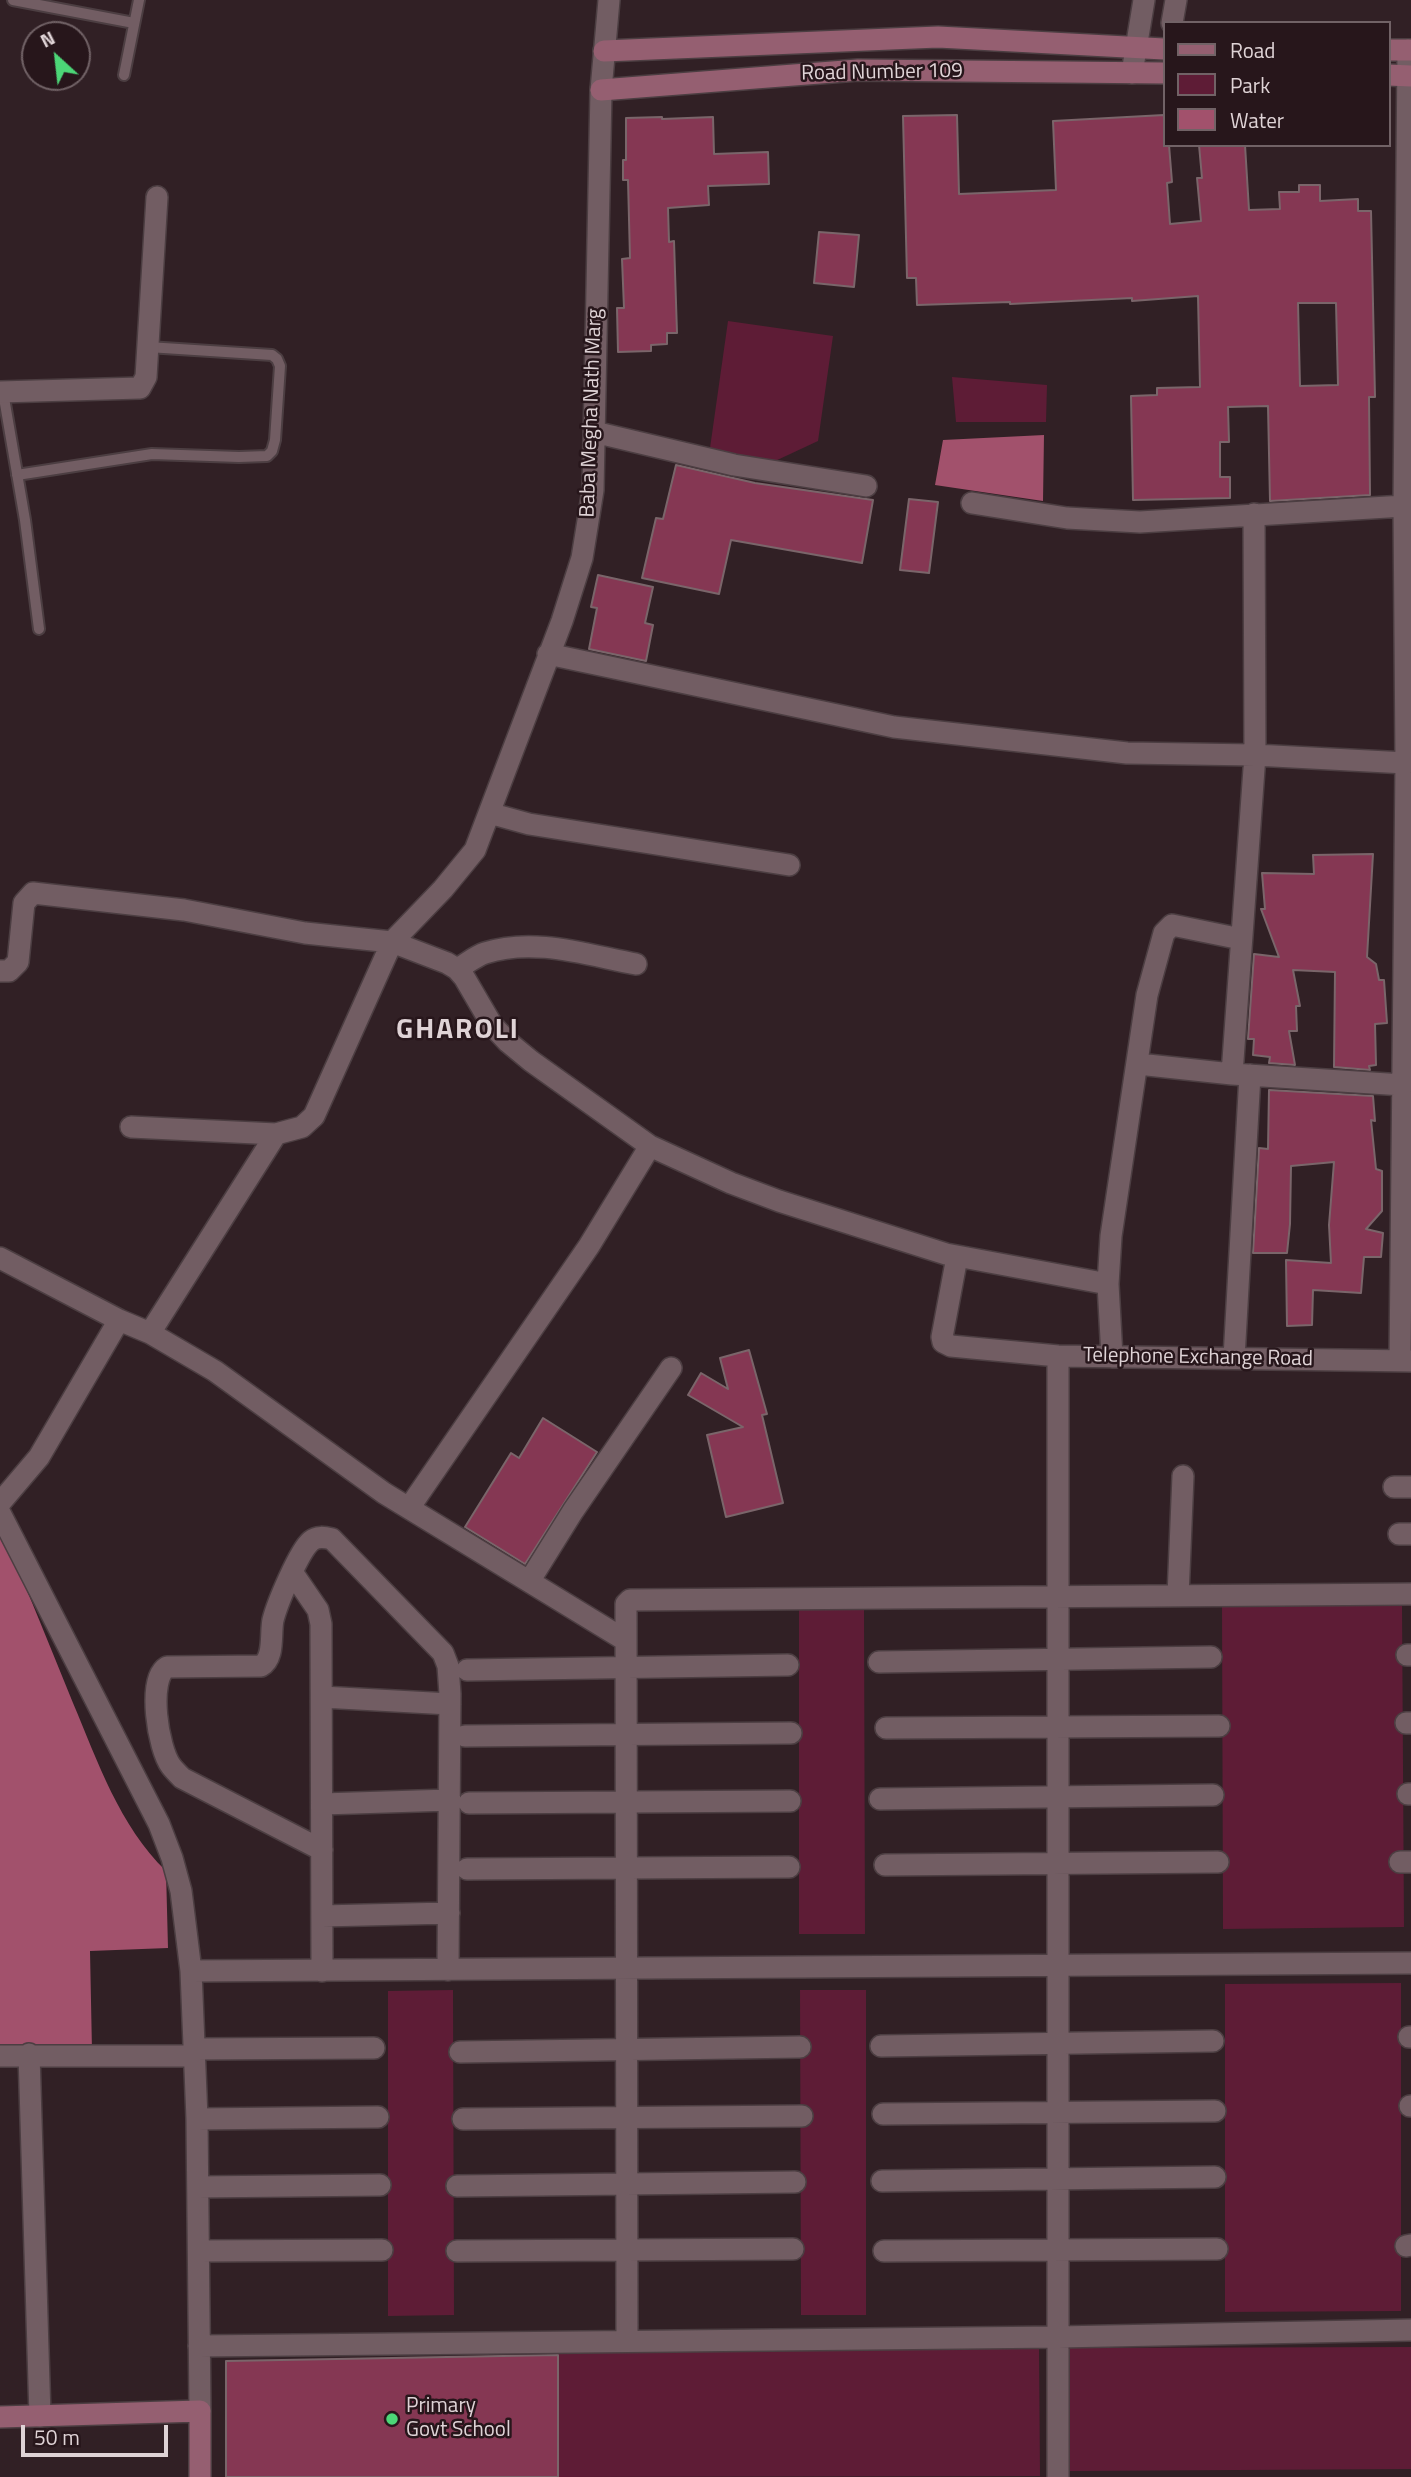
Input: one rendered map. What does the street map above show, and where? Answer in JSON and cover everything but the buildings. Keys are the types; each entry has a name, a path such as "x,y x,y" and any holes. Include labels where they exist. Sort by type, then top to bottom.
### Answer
{"street":[{"name":"Baba Megha Nath Marg","path":"276,1133 302,1127 314,1116 392,942 443,889 475,850 573,590 582,558 593,489 601,90 609,0"},
{"path":"1132,73 1144,0"},
{"path":"1172,21 1175,0"},
{"name":"Road Number 109","path":"604,51 938,37 1162,49"},
{"path":"1402,50 1407,860 1403,1085 1406,1361"},
{"name":"Road Number 109","path":"601,90 859,70 1162,71"},
{"path":"2,392 140,388 146,377 157,197"},
{"path":"594,432 734,466 866,486"},
{"path":"972,503 1067,518 1140,522 1404,506"},
{"path":"1234,1359 1241,1074 1241,939 1255,755 1254,514"},
{"path":"548,654 894,727 1127,752 1255,755 1406,764"},
{"path":"489,813 529,824 639,839 789,865"},
{"path":"0,971 14,968 18,962 24,903 33,894 184,909 305,933 392,942 457,969 492,1025 508,1042 530,1061 650,1146 731,1183 779,1201 957,1257 1108,1284"},
{"path":"1112,1357 1108,1284 1111,1236 1147,995 1167,928 1172,925 1241,939"},
{"path":"457,969 484,953 512,947 542,947 636,964"},
{"path":"1138,1064 1403,1085"},
{"path":"131,1127 276,1133 150,1333"},
{"path":"409,1508 589,1247 650,1146"},
{"path":"957,1257 943,1342 951,1346 1058,1356"},
{"path":"0,1258 119,1320 150,1333 215,1371 384,1493 625,1640"},
{"path":"0,1503 39,1457 119,1320"},
{"name":"Telephone Exchange Road","path":"1058,2477 1058,1356 1406,1361"},
{"path":"530,1580 573,1511 671,1368"},
{"path":"1178,1596 1183,1476"},
{"path":"0,1513 159,1824 181,1891 191,1972 195,2052 200,2477"},
{"path":"322,1850 182,1778 170,1765 160,1741 156,1691 158,1677 163,1669 177,1665 265,1664 269,1656 273,1620 292,1572 309,1542 324,1537 332,1539 443,1653 447,1666 459,1802 449,1913 448,1970"},
{"path":"292,1572 321,1617 322,1971"},
{"path":"627,2340 625,1607 630,1600 1411,1594"},
{"path":"879,1662 1211,1657"},
{"path":"467,1670 788,1665"},
{"path":"322,1697 450,1704"},
{"path":"886,1728 1219,1726"},
{"path":"465,1736 791,1733"},
{"path":"880,1799 1213,1795"},
{"path":"322,1804 790,1801"},
{"path":"885,1866 1217,1862"},
{"path":"467,1869 789,1867"},
{"path":"322,1916 449,1913"},
{"path":"191,1972 1411,1963"},
{"path":"881,2046 1213,2041"},
{"path":"460,2052 800,2047"},
{"path":"0,2056 374,2048"},
{"path":"29,2054 40,2416"},
{"path":"883,2114 1215,2111"},
{"path":"463,2119 802,2116"},
{"path":"197,2119 378,2117"},
{"path":"882,2181 1215,2177"},
{"path":"457,2186 795,2182"},
{"path":"198,2187 380,2185"},
{"path":"457,2251 793,2249"},
{"path":"884,2251 1217,2249"},
{"path":"199,2251 382,2250"},
{"path":"199,2346 1058,2337 1411,2330"},
{"path":"0,2417 200,2411"}],"lane":[{"path":"13,0 134,23"},
{"path":"124,75 139,0"},
{"path":"17,475 152,454 239,457 267,456 272,451 280,366 277,359 272,355 148,347"},
{"path":"2,392 39,629"}],"green space":[{"path":"728,321 833,336 818,441 773,462 710,448"},
{"path":"952,377 1047,385 1046,422 956,422"},
{"path":"1402,1604 1404,1927 1223,1929 1222,1606"},
{"path":"799,1609 864,1609 865,1934 799,1934"},
{"path":"1401,1983 1401,2311 1225,2312 1225,1984"},
{"path":"453,1990 454,2315 388,2316 388,1991"},
{"path":"800,1990 866,1990 866,2315 801,2315"},
{"path":"1039,2347 1040,2476 558,2477 558,2352"},
{"path":"1411,2347 1411,2469 1069,2471 1069,2348"}],"water":[{"path":"1044,435 1043,501 935,485 943,440"},
{"path":"3,1533 111,1792 135,1834 166,1871 168,1948 90,1951 92,2051 0,2050 0,1536"}],"place":[{"name":"Primary Govt School","path":"392,2419"}],"district":[{"name":"GHAROLI","path":"458,1031"}]}
